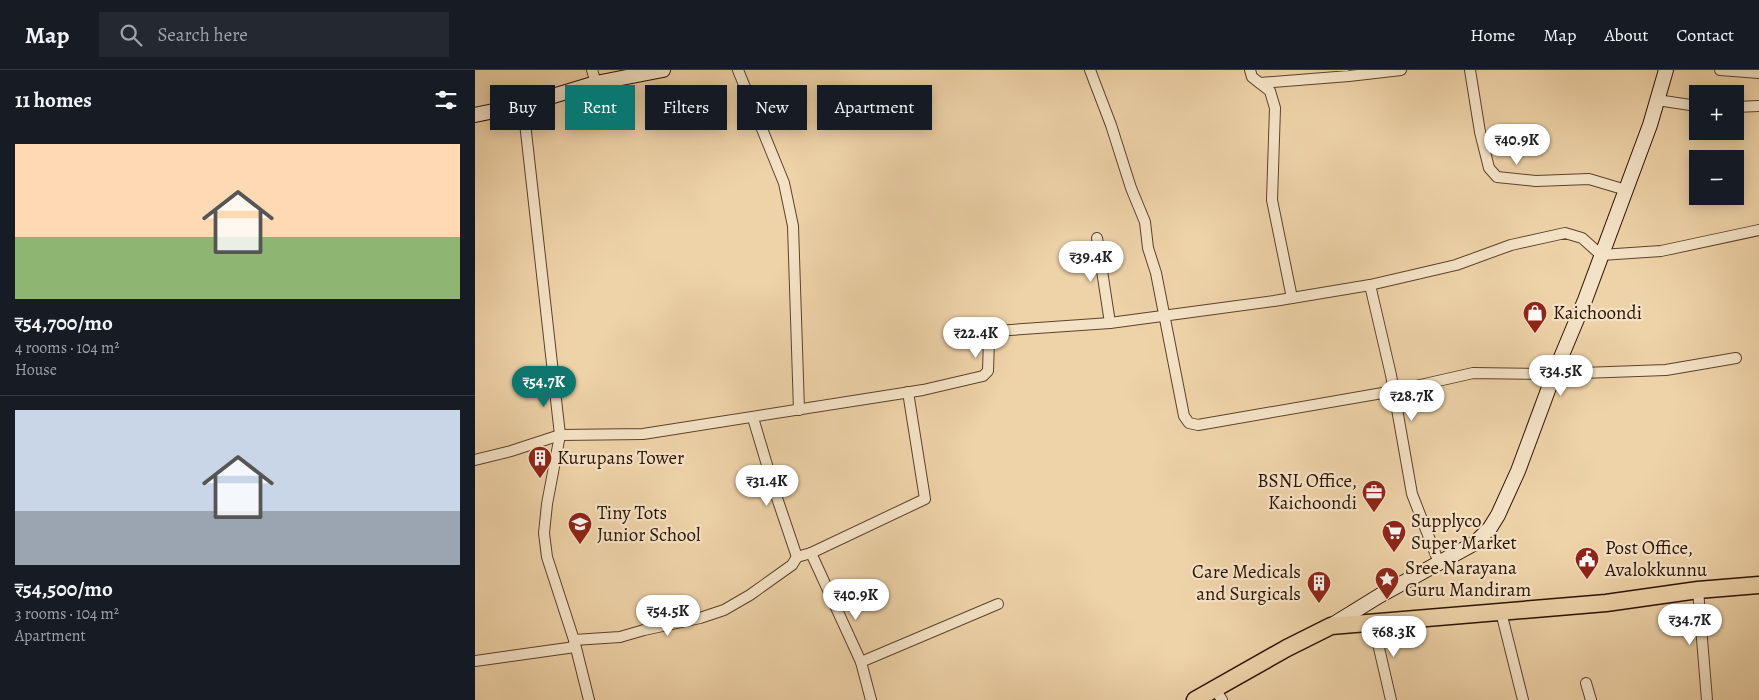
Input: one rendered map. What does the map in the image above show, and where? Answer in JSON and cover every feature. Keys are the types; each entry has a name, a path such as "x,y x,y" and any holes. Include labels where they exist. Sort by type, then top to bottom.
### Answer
{"main road":[{"path":"555,92 594,77 663,70"},
{"path":"1195,700 1219,694 1287,648 1331,626 1379,596 1475,543 1490,528 1518,471 1554,374 1585,300 1650,126 1666,70"},
{"path":"475,115 490,112"},
{"path":"1331,626 1606,603 1698,590 1759,585"}],"street":[{"path":"738,70 784,183 793,226 799,410"},
{"path":"1090,70 1111,125 1131,188 1145,222 1148,248 1157,273 1184,416 1189,423 1197,425 1394,391 1473,373 1554,374 1666,370 1736,358"},
{"path":"1250,70 1252,77 1270,91 1275,108 1273,200 1292,298"},
{"path":"1260,83 1401,70"},
{"path":"1470,70 1489,168 1497,177 1536,181 1589,179 1626,190"},
{"path":"1720,70 1759,73"},
{"path":"1657,100 1689,105"},
{"path":"1744,107 1759,106"},
{"path":"526,130 560,435 547,504 544,533 547,557 589,700"},
{"path":"475,460 511,451 560,435 643,434 909,392 983,376 988,370 989,339 991,334 996,331 1111,323 1370,286 1456,265 1511,245 1565,233 1582,238 1601,255 1661,251 1759,230"},
{"path":"1097,238 1111,323"},
{"path":"1370,286 1394,391 1412,494 1439,563"},
{"path":"797,557 811,553 925,500 909,392"},
{"path":"475,661 620,637 700,618 724,610 750,595 793,565 797,557 753,418"},
{"path":"811,553 861,662 871,700"},
{"path":"1698,590 1707,700"},
{"path":"861,662 998,604"},
{"path":"1501,612 1523,700"},
{"path":"1373,622 1391,700"},
{"path":"1586,684 1591,700"}],"place":[{"name":"Kaichoondi","path":"1535,334"},
{"name":"Kurupans Tower","path":"540,479"},
{"name":"BSNL Office, Kaichoondi","path":"1374,513"},
{"name":"Tiny Tots Junior School","path":"580,545"},
{"name":"Supplyco Super Market","path":"1394,553"},
{"name":"Post Office, Avalokkunnu","path":"1587,580"},
{"name":"Sree Narayana Guru Mandiram","path":"1387,600"},
{"name":"Care Medicals and Surgicals","path":"1319,604"}]}
